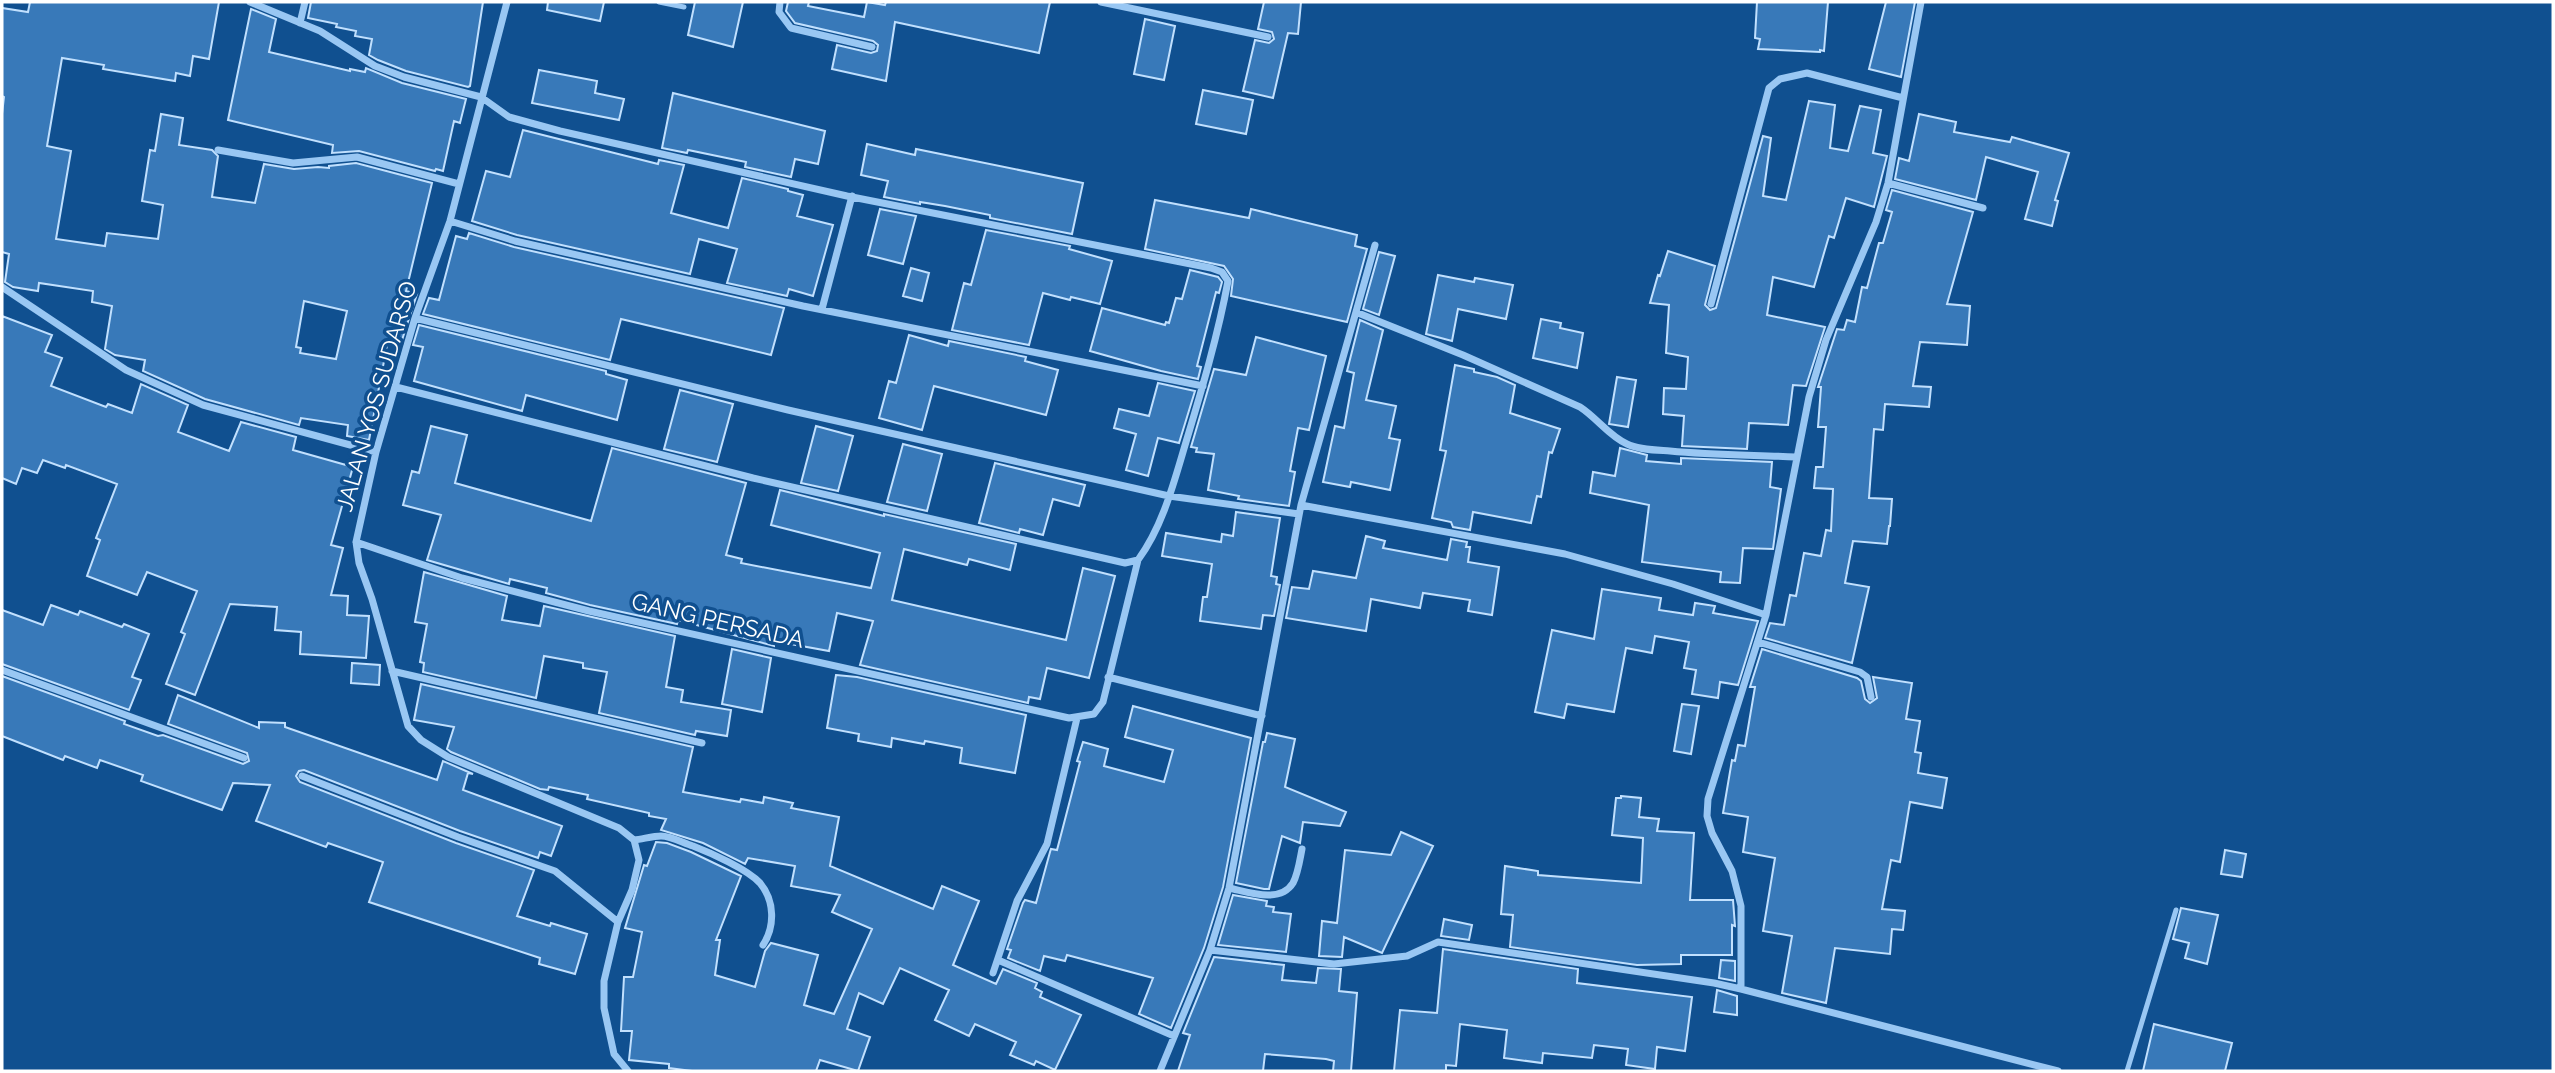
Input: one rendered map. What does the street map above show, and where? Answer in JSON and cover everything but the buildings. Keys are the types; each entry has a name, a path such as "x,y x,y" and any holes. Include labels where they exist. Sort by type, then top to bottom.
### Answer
{"street":[{"path":"250,2 320,31 375,66 404,77 481,97 509,117 560,131 850,196 1222,272 1228,281 1203,386 1169,496 1150,541 1138,561 1103,702 1094,714 1077,718 1047,844 1017,901 993,973"},
{"path":"300,23 305,2"},
{"name":"JALAN YOS SUDARSO","path":"507,2 450,221 415,318 376,452 356,541 359,563 408,726 421,740 448,757 619,828 634,840"},
{"path":"780,2 779,12 791,29 872,47"},
{"path":"1101,2 1268,37"},
{"path":"1741,989 1741,906 1732,871 1712,833 1707,816 1713,783 1766,615 1809,397 1826,340 1876,222 1888,183 1921,2"},
{"path":"1711,304 1769,88 1780,79 1807,73 1903,98"},
{"path":"218,150 293,163 357,157 460,184"},
{"path":"1888,183 1983,208"},
{"path":"819,309 850,196"},
{"path":"450,221 515,241 803,306 1203,386"},
{"path":"1160,1071 1210,950 1229,888 1301,505 1358,313 1375,245"},
{"path":"2,287 126,370 203,405 376,452"},
{"path":"1358,313 1463,355 1580,407 1595,416 1611,434 1638,448 1796,457"},
{"path":"415,318 788,410 1169,496 1299,514"},
{"path":"396,387 766,481 1109,560 1125,563 1138,561"},
{"path":"1301,505 1565,554 1673,584 1766,615"},
{"name":"GANG PERSADA","path":"356,541 462,578 589,611 1077,718"},
{"path":"1758,642 1860,671 1867,677 1871,697"},
{"path":"2,670 244,758"},
{"path":"391,671 702,743"},
{"path":"1108,677 1262,716"},
{"path":"302,776 458,837 555,871 618,922"},
{"path":"628,1071 614,1054 604,1008 604,981 618,922 632,890 639,860 634,840 663,835 701,849 741,870 760,884 771,912 772,923 770,934 763,945"},
{"path":"1229,888 1273,896 1293,883 1302,849"},
{"path":"1210,950 1334,964 1407,956 1430,944 1446,942 1714,983 2058,1071"},
{"path":"998,960 1174,1036"}],"lane":[{"path":"659,2 684,7"},
{"path":"2127,1071 2176,910"}]}
